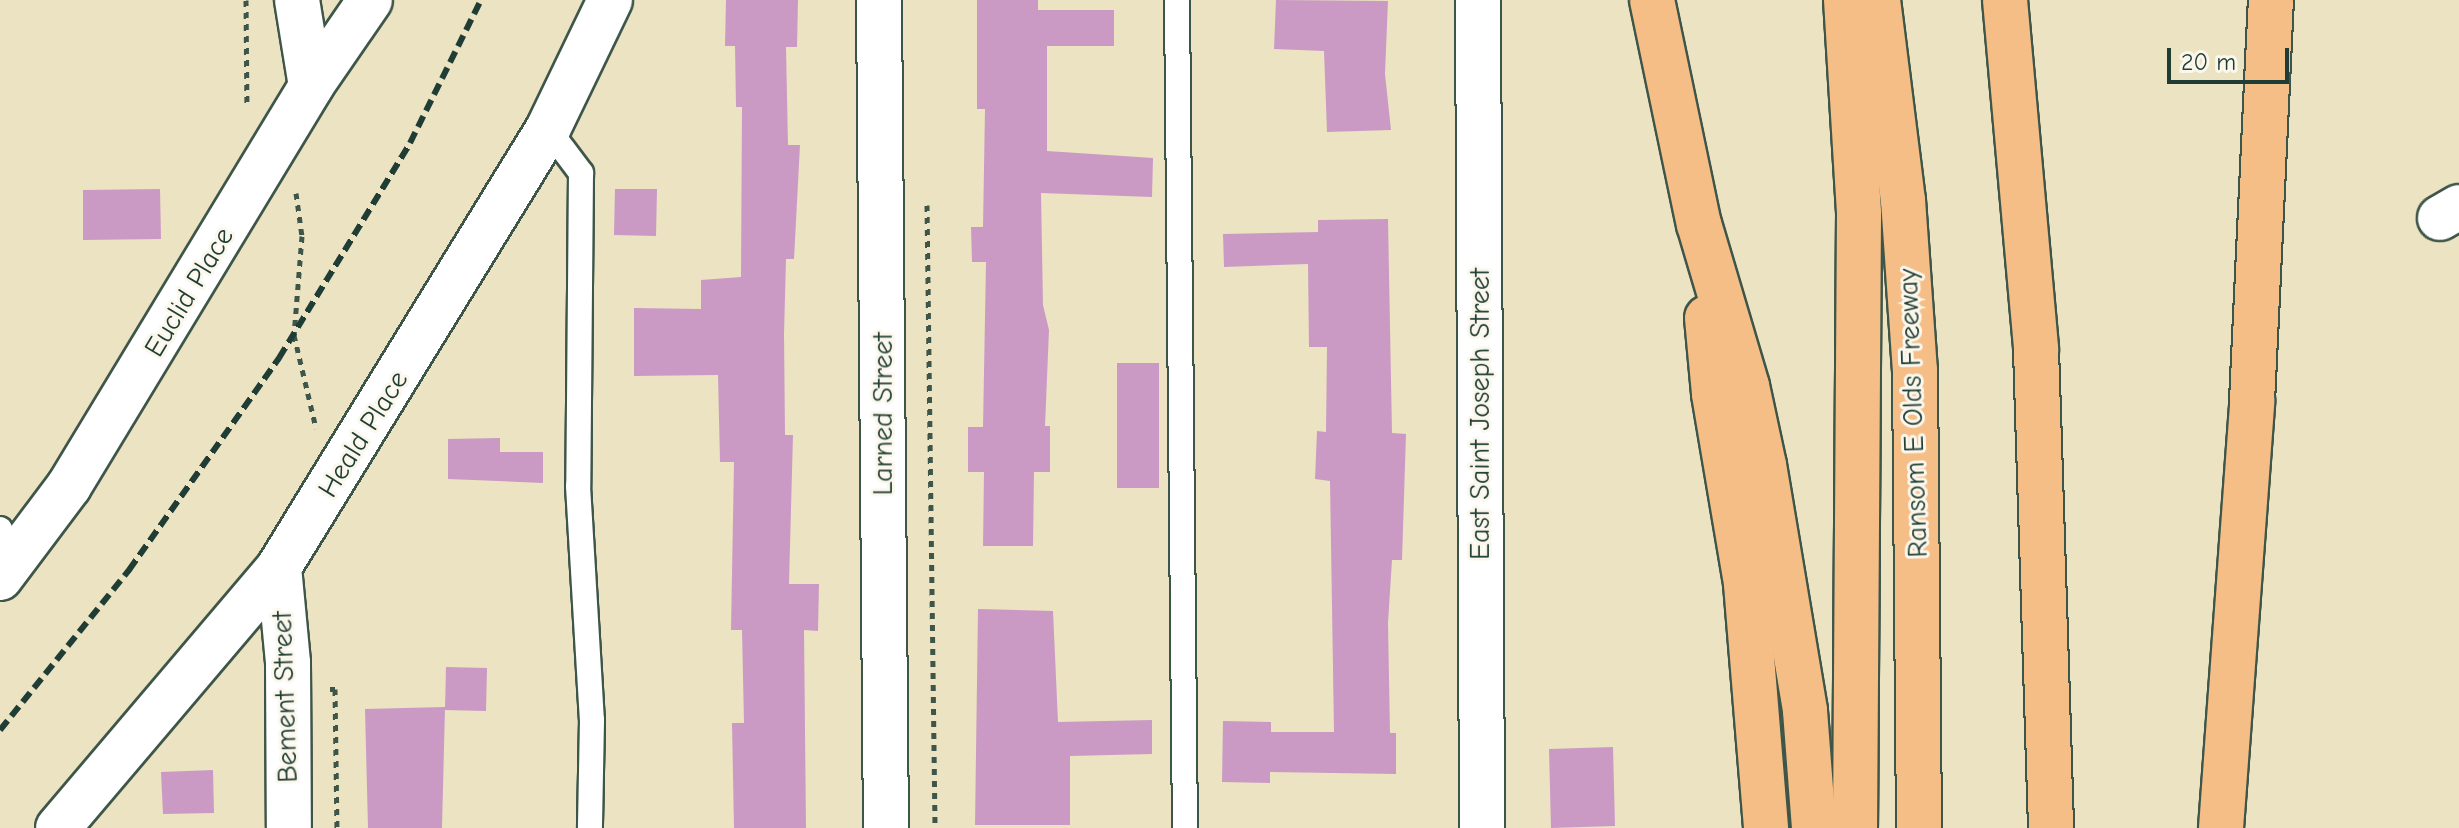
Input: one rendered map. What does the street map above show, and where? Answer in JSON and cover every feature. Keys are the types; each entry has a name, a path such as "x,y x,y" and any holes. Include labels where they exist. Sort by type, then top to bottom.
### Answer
{"highway":[{"path":"1652,0 1699,224 1747,386 1764,465 1805,711 1814,828"},
{"path":"1846,0 1859,214 1855,828"},
{"name":"Ransom E Olds Freeway","path":"1878,0 1903,200 1915,370 1919,828"},
{"path":"2005,0 2036,349 2052,823"},
{"path":"2221,828 2254,369 2271,0"},
{"path":"1699,224 1714,394 1749,608 1766,828"}],"street":[{"path":"297,0 311,86"},
{"name":"Euclid Place","path":"5,556 69,486 311,86 370,0"},
{"name":"Heald Place","path":"58,828 279,567 548,129 610,0"},
{"name":"Larned Street","path":"879,0 886,828"},
{"name":"East Saint Joseph Street","path":"1478,0 1482,828"},
{"name":"Bement Street","path":"279,567 288,663 289,828"}],"lane":[{"path":"1177,0 1185,828"},
{"path":"548,129 581,173 578,486 592,720 590,828"}],"path":[{"path":"270,156 294,173 302,236 294,335 318,437"},
{"path":"927,191 935,828"}],"building":[{"path":"726,0 798,0 797,47 786,47 788,145 800,145 794,259 786,259 784,334 785,435 793,435 789,584 819,584 818,631 804,630 806,828 734,828 732,723 744,723 742,630 731,630 734,462 720,462 718,375 634,376 634,308 701,309 701,280 741,277 742,107 736,107 735,46 725,46"},
{"path":"977,0 1038,0 1038,10 1114,10 1114,46 1047,46 1047,151 1153,158 1152,197 1041,193 1043,305 1049,330 1045,426 1050,426 1050,472 1034,472 1033,546 983,546 984,472 968,472 968,427 983,427 986,262 972,262 971,227 983,227 985,109 977,109"},
{"path":"1276,0 1388,1 1385,74 1391,130 1327,132 1324,51 1274,49"},
{"path":"160,189 161,239 83,240 83,190"},
{"path":"615,189 657,189 656,236 614,235"},
{"path":"1388,219 1392,433 1406,434 1402,560 1392,560 1388,623 1390,733 1396,733 1396,774 1270,772 1270,783 1222,782 1223,721 1271,722 1271,732 1334,732 1330,481 1315,479 1317,431 1326,432 1327,347 1309,347 1308,264 1224,267 1223,234 1318,232 1318,220"},
{"path":"1117,363 1159,363 1159,488 1117,488"},
{"path":"500,438 500,452 543,452 543,483 448,479 448,439"},
{"path":"978,609 1053,611 1058,722 1152,720 1152,754 1070,756 1070,825 975,825"},
{"path":"446,667 487,668 486,711 445,710"},
{"path":"445,707 442,828 368,828 365,709"},
{"path":"1613,747 1615,826 1551,828 1549,749"},
{"path":"213,770 214,813 163,814 161,772"}],"railway":[{"path":"0,730 129,570 279,358 410,143 481,0"}]}
